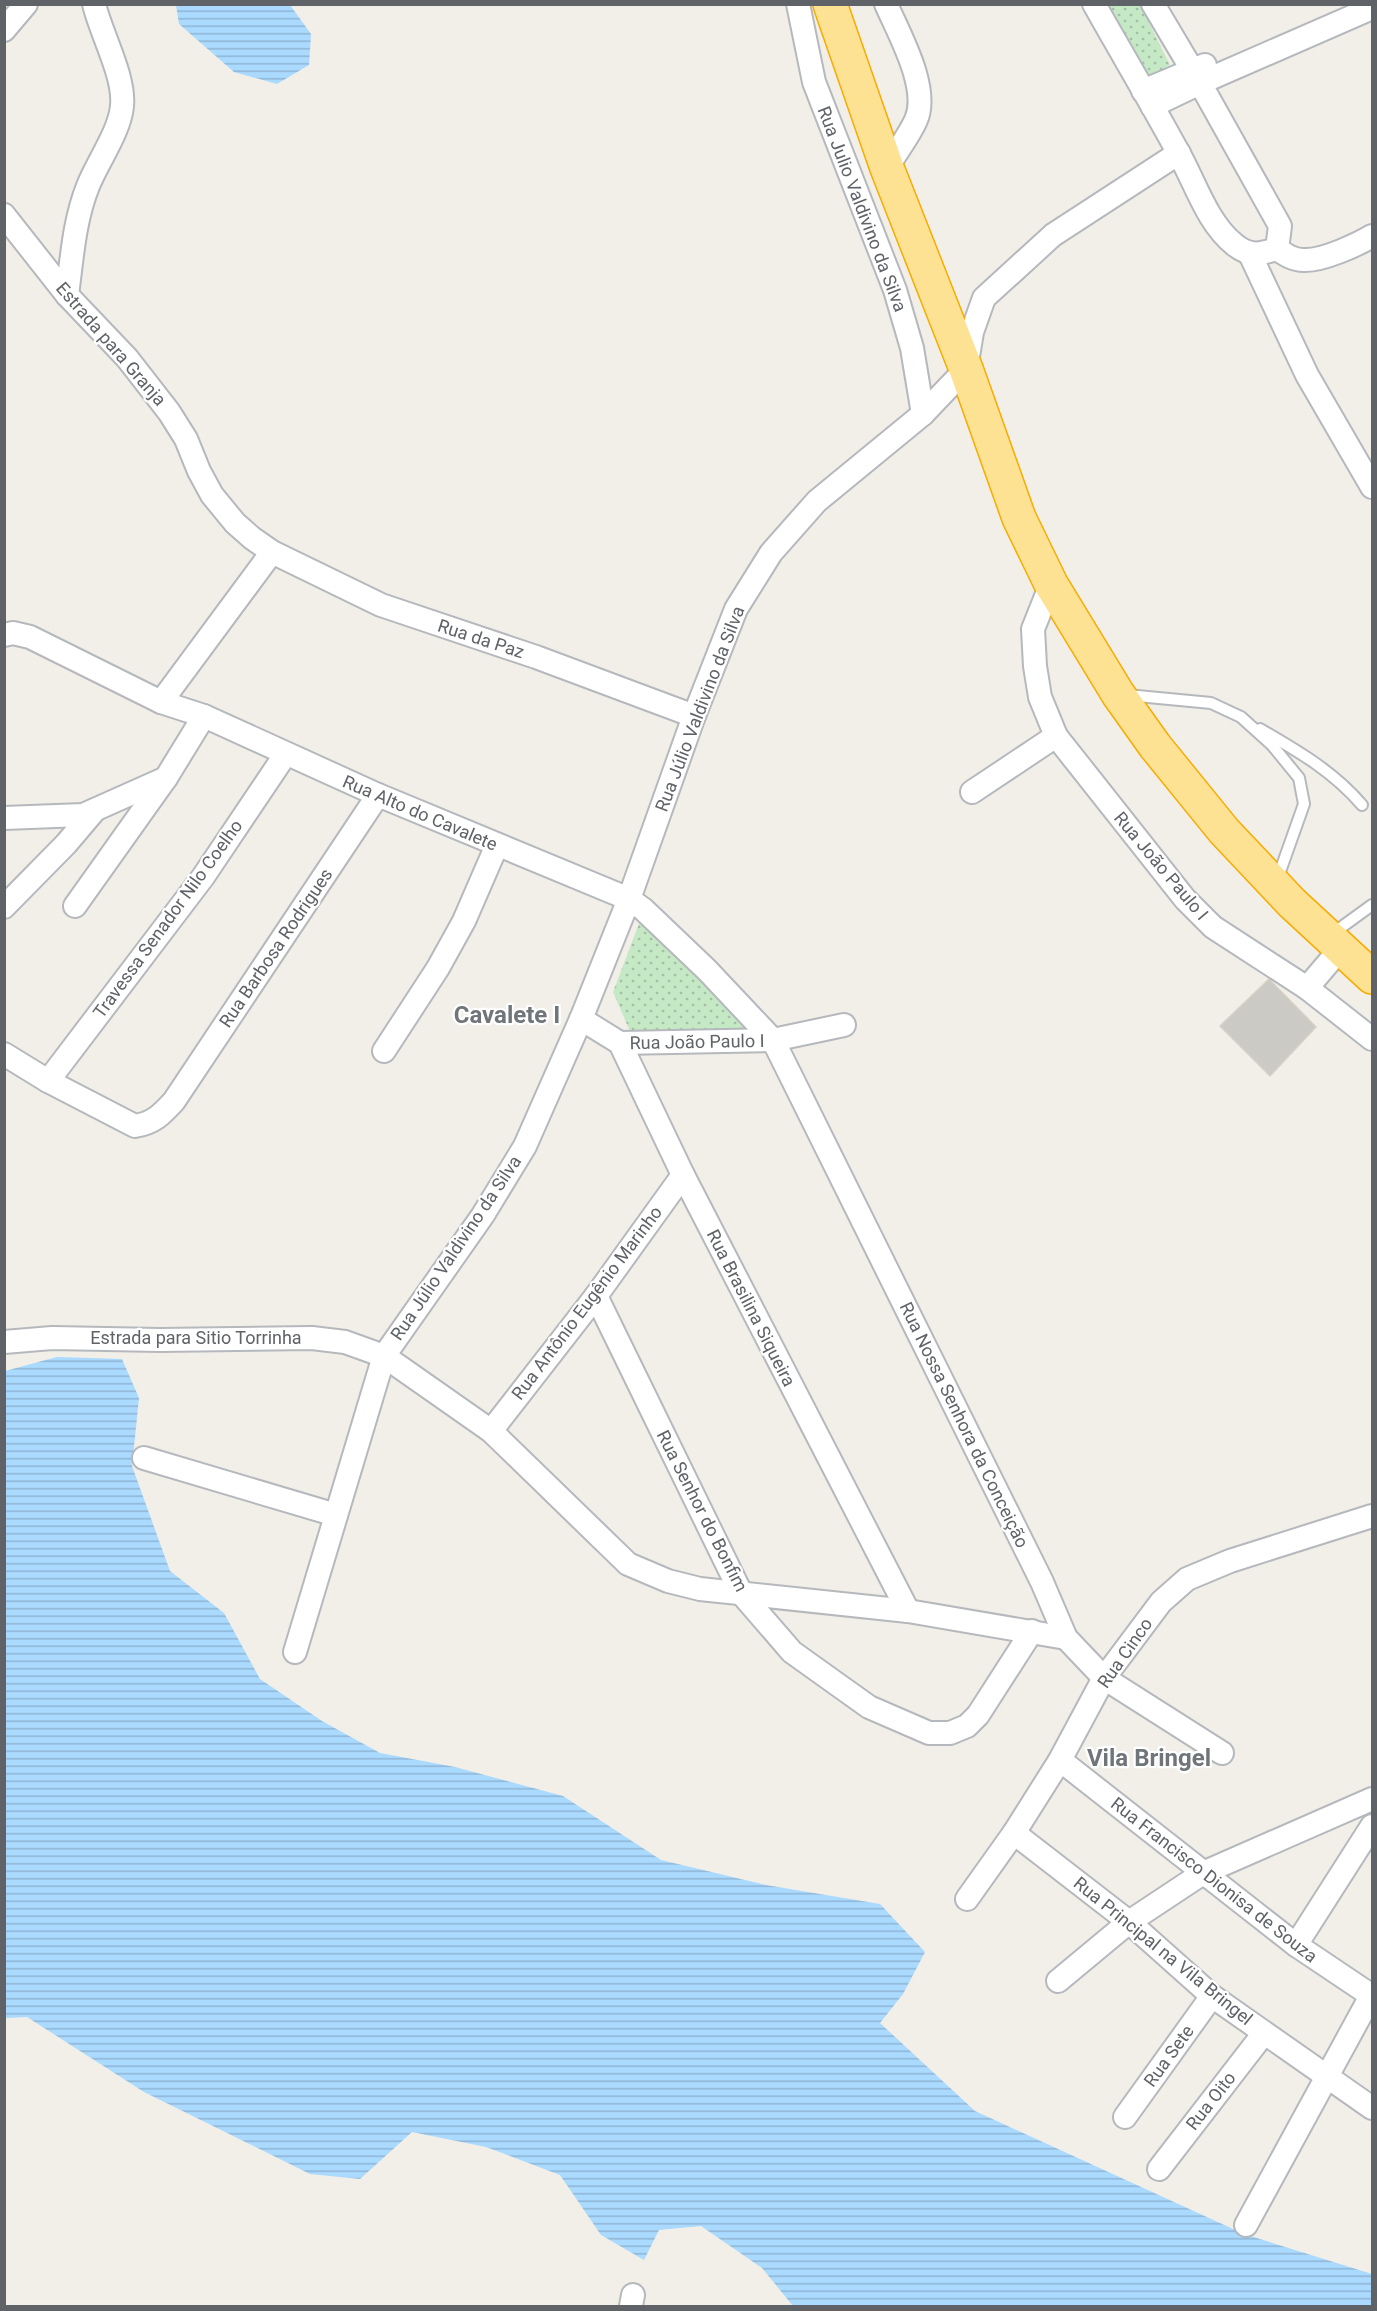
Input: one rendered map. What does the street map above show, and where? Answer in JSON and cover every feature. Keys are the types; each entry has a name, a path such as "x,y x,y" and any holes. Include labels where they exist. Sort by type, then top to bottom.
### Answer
{"highway":[{"path":"830,4 887,168 966,369 1019,518 1051,584 1118,694 1155,746 1224,831 1275,885 1372,977"}],"street":[{"path":"4,30 26,4"},
{"path":"68,295 78,218 88,186 113,133 122,106 119,82 94,4"},
{"name":"Rua Julio Valdivino da Silva","path":"798,4 814,82 898,300 912,348 923,414"},
{"path":"886,4 914,69 920,99 917,119 887,168"},
{"path":"1094,4 1179,153 1215,222 1231,241 1264,252 1305,261 1359,244 1372,236"},
{"path":"1153,4 1280,226 1264,252"},
{"path":"1147,98 1351,4"},
{"path":"1196,76 1372,8"},
{"path":"966,369 972,332 984,298 1053,235 1179,153"},
{"name":"Estrada para Granja","path":"4,215 68,295 127,358 170,412 186,439 199,471 218,502 235,523 272,552"},
{"path":"1264,252 1307,375 1372,487"},
{"name":"Rua Júlio Valdivino da Silva","path":"295,1652 384,1356 483,1215 525,1146 581,1019 629,899 694,716 736,609 771,553 817,501 923,414 966,369"},
{"path":"161,702 272,552"},
{"name":"Rua da Paz","path":"272,552 381,605 536,657 694,716"},
{"name":"Rua João Paulo I","path":"1051,584 1033,629 1040,697 1056,736 1185,899 1213,927 1307,988 1372,1039"},
{"name":"Rua Alto do Cavalete","path":"4,635 13,633 30,637 161,702 204,716 285,755 629,899 643,909 707,970 773,1040"},
{"path":"75,906 166,778 204,716"},
{"path":"972,792 1056,736"},
{"name":"Travessa Senador Nilo Coelho","path":"48,1081 203,877 285,755"},
{"path":"4,818 33,815 68,817 94,811 166,778"},
{"name":"Rua Barbosa Rodrigues","path":"4,1054 48,1081 135,1126 154,1121 174,1101 378,795"},
{"path":"4,907 66,844 94,811"},
{"path":"384,1051 438,968 464,921 497,845"},
{"path":"1307,988 1335,942"},
{"path":"581,1019 620,1043"},
{"name":"Rua João Paulo I","path":"620,1043 773,1040 844,1025"},
{"name":"Rua Nossa Senhora da Conceição","path":"773,1040 1042,1582 1066,1638 1104,1678 1222,1753"},
{"name":"Rua Brasilina Siqueira","path":"620,1043 682,1175 908,1611"},
{"name":"Rua Antônio Eugênio Marinho","path":"491,1431 596,1296 682,1175"},
{"name":"Rua Senhor do Bonfim","path":"596,1296 741,1593 792,1652 869,1707 929,1733 950,1733 966,1726 978,1715 1032,1631"},
{"name":"Estrada para Sitio Torrinha","path":"4,1342 52,1338 159,1340 312,1338 345,1342 384,1356 491,1431 628,1564 668,1581 700,1589 908,1611 1066,1638"},
{"path":"144,1458 336,1515"},
{"name":"Rua Cinco","path":"967,1899 1014,1833 1060,1760 1104,1678 1161,1602 1187,1579 1230,1561 1372,1516"},
{"name":"Rua Francisco Dionisa de Souza","path":"1060,1760 1296,1945 1372,1995"},
{"path":"1058,1981 1129,1922 1203,1873 1372,1799"},
{"path":"1296,1945 1372,1826"},
{"name":"Rua Principal na Vila Bringel","path":"1014,1833 1129,1922 1212,1996 1372,2108"},
{"path":"1246,2225 1372,1995"},
{"name":"Rua Sete","path":"1125,2117 1212,1996"},
{"name":"Rua Oito","path":"1159,2169 1264,2032"}],"lane":[{"path":"1118,694 1211,703 1241,717 1314,760 1347,787 1362,805"},
{"path":"1241,717 1272,745 1299,778 1304,804 1275,885"},
{"path":"1335,942 1372,905"}],"green space":[{"path":"1140,5 1170,65 1149,76 1109,7"},
{"path":"640,921 756,1035 632,1036 613,992"}],"water":[{"path":"176,5 290,5 311,34 309,65 277,84 234,72 179,24"},
{"path":"57,1357 122,1359 139,1398 132,1466 170,1571 224,1613 260,1679 322,1721 380,1753 455,1767 563,1796 661,1860 766,1885 880,1904 925,1952 903,1994 880,2023 975,2111 1244,2234 1372,2274 1372,2306 793,2306 762,2268 701,2226 659,2230 644,2260 601,2235 560,2175 486,2147 412,2132 360,2179 310,2174 144,2092 27,2017 5,2018 5,1371"}],"building":[{"path":"1269,979 1316,1027 1270,1076 1220,1026"}],"district":[{"name":"Cavalete I","path":"507,1015"},
{"name":"Vila Bringel","path":"1149,1758"}]}
